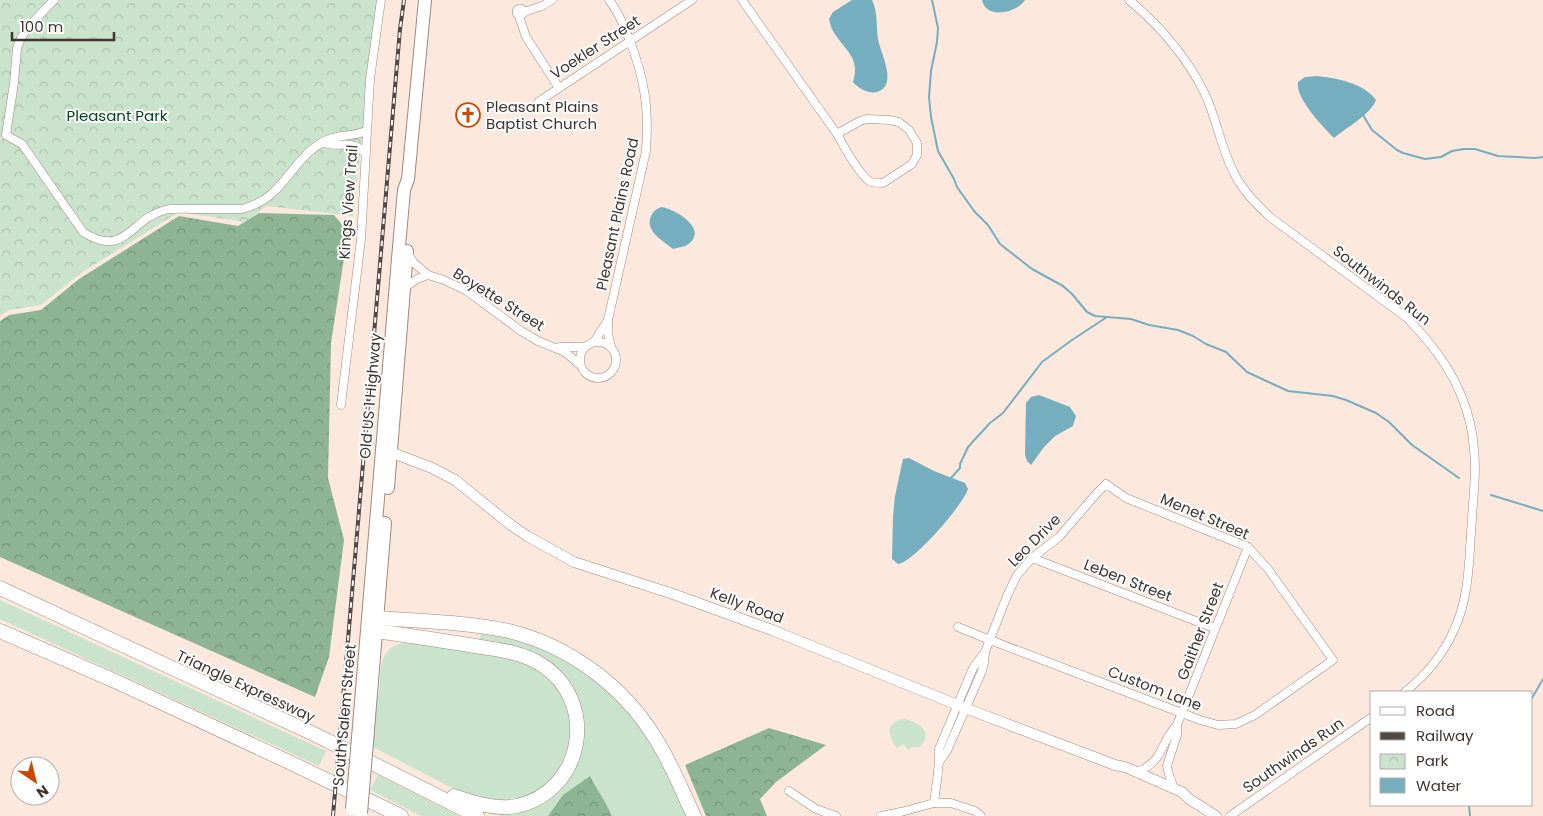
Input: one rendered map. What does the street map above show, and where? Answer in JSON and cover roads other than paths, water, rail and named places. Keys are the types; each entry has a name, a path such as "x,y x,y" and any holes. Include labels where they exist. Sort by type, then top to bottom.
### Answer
{"highway":[{"name":"Triangle Expressway","path":"0,588 316,735 477,816"},
{"path":"372,624 526,656 542,664 554,674 565,688 573,704 577,720 574,754 567,769 545,793 516,806 502,807 472,802 454,796 432,794"},
{"path":"372,624 484,627 508,631 551,646 580,662 602,678 641,717 668,760 694,816"},
{"path":"0,631 115,681 401,816"}],"main road":[{"name":"Old US 1 Highway","path":"372,624 404,190 408,179 425,0"},
{"name":"Old US 1 Highway","path":"386,451 407,253 411,190 408,179"},
{"name":"South Salem Street","path":"356,814 372,624"}],"street":[{"path":"54,0 29,26 17,48 6,135 22,144 83,232 101,241 112,242 164,210 242,209 251,207 275,192 316,145 329,137 357,135 366,131"},
{"name":"Kings View Trail","path":"341,405 361,239 370,78 381,0"},
{"path":"519,0 526,37 559,88"},
{"path":"521,12 542,6 552,0"},
{"name":"Pleasant Plains Road","path":"609,0 624,26 642,77 646,94 648,126 646,150 608,320 608,334 611,347"},
{"name":"Voekler Street","path":"538,102 692,0"},
{"path":"742,0 837,134 864,177 870,182 878,183 889,180 912,164 918,155 917,143 909,130 904,125 888,120 860,121 837,134"},
{"name":"Southwinds Run","path":"1129,0 1158,26 1185,61 1204,93 1234,174 1250,198 1270,217 1407,318 1426,337 1450,372 1462,396 1475,452 1475,478 1465,593 1455,629 1446,648 1420,680 1406,691"},
{"path":"323,142 328,145 344,144 356,146 365,153"},
{"name":"Boyette Street","path":"407,253 414,263 428,275 462,288 521,331 538,341 565,352 580,365 587,375 593,378 610,374 614,370 616,358 611,347"},
{"name":"Boyette Street","path":"404,288 417,279 428,275"},
{"name":"Pleasant Plains Road","path":"594,342 608,320"},
{"path":"594,342 600,342 611,347"},
{"name":"Boyette Street","path":"555,347 585,347 594,342"},
{"path":"580,365 581,353 585,347"},
{"name":"Kelly Road","path":"386,451 432,468 455,480 511,525 574,562 672,594 772,630 961,706 1138,772 1182,792 1189,799 1216,816"},
{"name":"Leo Drive","path":"934,803 940,760 939,749 961,706 974,668 985,652 1006,596 1017,575 1032,558 1059,537 1106,484"},
{"name":"Menet Street","path":"1106,484 1126,498 1248,547 1268,569 1334,660"},
{"name":"Gaither Street","path":"1138,772 1156,760 1170,732 1177,725 1183,713 1214,628 1248,547"},
{"name":"Leben Street","path":"1032,558 1214,628"},
{"name":"Custom Lane","path":"958,627 1200,720 1218,725 1236,724 1256,715 1334,660"},
{"name":"Southwinds Run","path":"1230,816 1370,718"},
{"name":"Gaither Street","path":"1174,788 1168,775 1167,766 1177,735 1177,725"},
{"name":"Kelly Road","path":"1115,765 1123,771 1179,797 1189,799"},
{"path":"789,791 816,809 836,816"},
{"path":"881,816 934,803 951,803 975,811 981,816"}],"water":[{"path":"852,0 872,0 875,9 878,39 888,76 887,83 883,89 877,92 864,90 853,82 855,66 853,60 837,38 830,24 829,19 833,12"},
{"path":"982,0 1025,0 1021,5 1009,11 995,12 989,10"},
{"path":"1305,77 1333,78 1357,85 1371,94 1376,100 1364,115 1334,138 1305,104 1298,89 1298,82"},
{"path":"661,207 683,217 693,228 695,234 692,240 685,246 673,249 652,230 650,220 652,214"},
{"path":"1039,395 1070,407 1076,416 1073,426 1055,436 1031,465 1025,455 1026,403 1031,397"},
{"path":"909,458 934,471 965,483 968,489 957,507 937,532 915,554 898,564 892,559 895,496 903,459"}],"waterway":[{"path":"932,0 938,28 929,97 938,151 957,187 974,211 988,225 1000,244 1032,269 1063,286 1087,312 1095,316 1131,319 1149,325 1178,330 1226,352 1247,372 1288,391 1333,396 1376,413 1389,422 1412,445 1459,478"},
{"path":"1363,115 1372,130 1397,150 1425,159 1441,157 1452,151 1464,149 1475,149 1498,156 1543,157"},
{"path":"950,479 960,468 968,447 990,423 1003,413 1042,362 1107,317"},
{"path":"1491,495 1543,511"},
{"path":"1533,696 1543,679"},
{"path":"1469,806 1470,816"}],"railway":[{"path":"333,816 404,0"}],"place":[{"name":"Pleasant Plains Baptist Church","path":"468,115"}],"park label":[{"name":"Pleasant Park","path":"117,115"}]}
